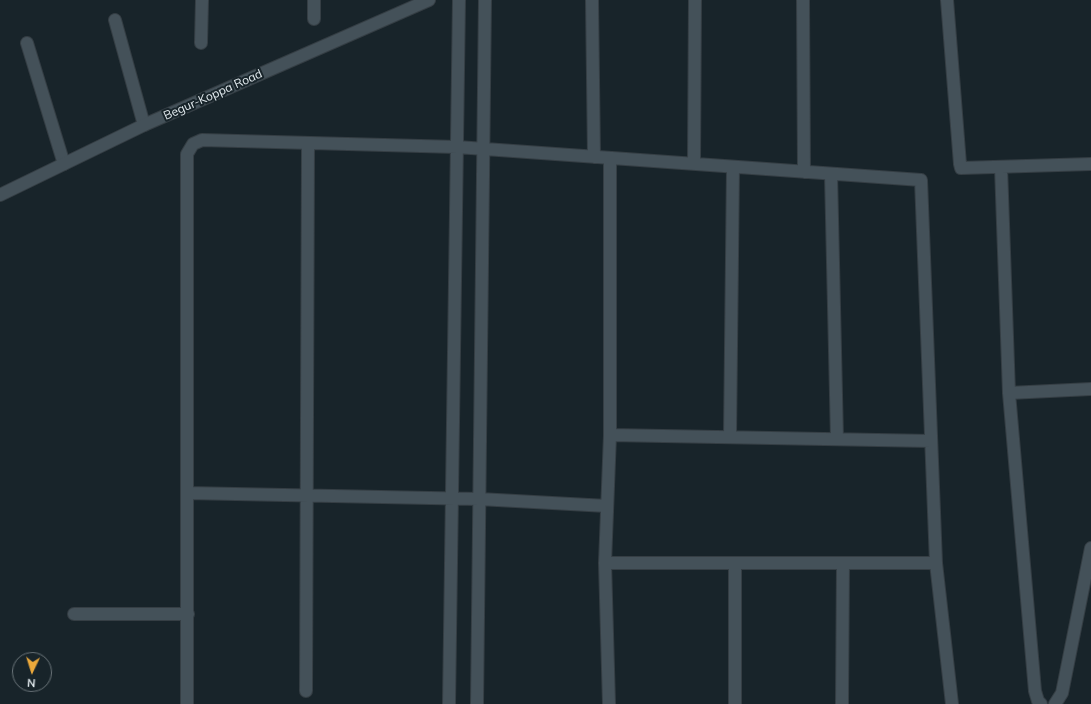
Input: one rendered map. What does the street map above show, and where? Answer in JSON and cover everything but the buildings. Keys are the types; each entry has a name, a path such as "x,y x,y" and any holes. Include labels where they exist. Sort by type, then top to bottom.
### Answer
{"street":[{"path":"202,0 202,43"},
{"path":"314,0 314,20"},
{"name":"Begur-Koppa Road","path":"0,195 144,125 429,0"},
{"path":"450,704 459,0"},
{"path":"477,704 485,0"},
{"path":"592,0 594,157"},
{"path":"694,164 695,0"},
{"path":"803,0 804,172"},
{"path":"947,0 961,168 1091,164"},
{"path":"115,20 144,125"},
{"path":"27,43 64,164"},
{"path":"188,704 187,154 193,144 202,140 457,147 921,180 936,563 952,704"},
{"path":"306,691 308,144"},
{"path":"609,704 605,564 610,435 610,158"},
{"path":"730,437 733,167"},
{"path":"1001,167 1009,392 1035,691 1038,701 1041,704"},
{"path":"831,174 837,439"},
{"path":"1009,392 1091,389"},
{"path":"610,435 931,441"},
{"path":"187,493 452,500 479,499 607,506"},
{"path":"1055,704 1062,693 1091,548"},
{"path":"735,563 735,704"},
{"path":"842,704 843,563"},
{"path":"605,564 936,563"},
{"path":"74,614 188,614"}]}
